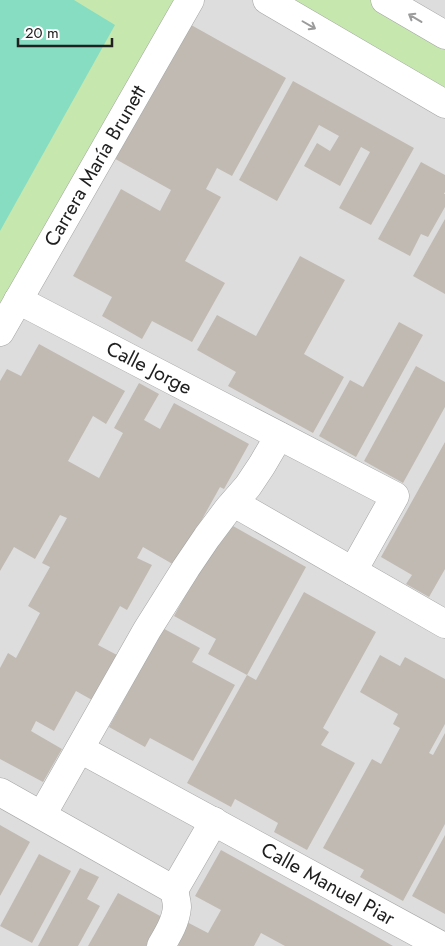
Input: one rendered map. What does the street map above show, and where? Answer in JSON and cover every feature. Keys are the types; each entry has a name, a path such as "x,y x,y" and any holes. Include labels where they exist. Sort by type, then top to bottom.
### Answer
{"street":[{"name":"Carrera María Brunett","path":"0,332 190,0"},
{"path":"267,0 445,104"},
{"path":"385,0 445,35"},
{"name":"Calle Jorge","path":"18,300 395,496 353,572"},
{"path":"42,816 147,630 186,568 212,530 248,486 279,436"},
{"path":"234,503 445,624"},
{"name":"Calle Manuel Piar","path":"80,749 442,946"},
{"path":"0,792 174,890"},
{"path":"161,946 175,918 177,906 174,890 214,822"}],"shaded area":[{"path":"0,0 445,0 445,946 0,946"}],"green space":[{"path":"0,0 190,0 0,332"},
{"path":"0,0 74,0 115,25 0,231"},
{"path":"267,0 385,0 445,35 445,104"}],"building":[{"path":"184,21 286,78 232,176 217,168 206,189 221,197 185,261 225,283 192,342 152,321 142,339 102,316 112,297 73,276 121,189 160,211 171,190 110,156"},
{"path":"293,81 414,148 371,225 339,208 370,152 361,147 340,186 304,166 317,143 330,151 339,136 319,125 277,201 239,180"},
{"path":"421,162 445,175 445,207 428,237 421,234 410,256 378,239"},
{"path":"445,219 445,294 413,276"},
{"path":"300,256 345,280 304,354 344,377 313,433 228,386 236,372 197,350 217,315 256,336"},
{"path":"399,322 423,335 356,457 319,436 350,380 363,387"},
{"path":"39,344 125,391 106,424 93,416 68,461 99,478 123,433 114,428 139,383 159,394 144,420 160,429 174,403 249,444 224,489 220,487 176,566 143,547 137,558 152,565 127,610 120,606 98,645 117,655 92,700 76,691 54,731 36,721 31,731 62,749 43,782 0,759 0,668 8,653 16,658 40,613 28,606 50,567 42,563 67,518 60,515 35,559 14,547 0,571 0,381 7,369 21,376"},
{"path":"416,366 445,382 445,407 403,483 364,461"},
{"path":"445,442 445,569 429,597 406,584 412,575 381,557"},
{"path":"226,522 306,567 247,675 208,654 216,639 174,616"},
{"path":"304,592 376,632 323,728 329,732 321,745 355,763 307,850 274,832 278,823 235,799 231,807 187,783 247,675 256,680"},
{"path":"155,624 200,648 192,662 235,685 193,761 150,738 145,747 109,727 149,654"},
{"path":"380,655 400,666 405,657 445,679 445,724 429,753 433,755 445,733 445,824 403,901 360,877 364,870 323,848 372,759 381,764 400,728 393,724 398,714 360,692"},
{"path":"0,825 30,842 0,896"},
{"path":"445,835 445,914 412,896"},
{"path":"221,850 393,946 285,946 261,933 254,946 179,946 172,941 183,920 208,933 221,910 195,896"},
{"path":"39,854 71,871 32,943 0,926"},
{"path":"80,868 99,877 87,899 100,906 78,946 38,946"},
{"path":"118,893 162,917 146,946 88,946"}]}
